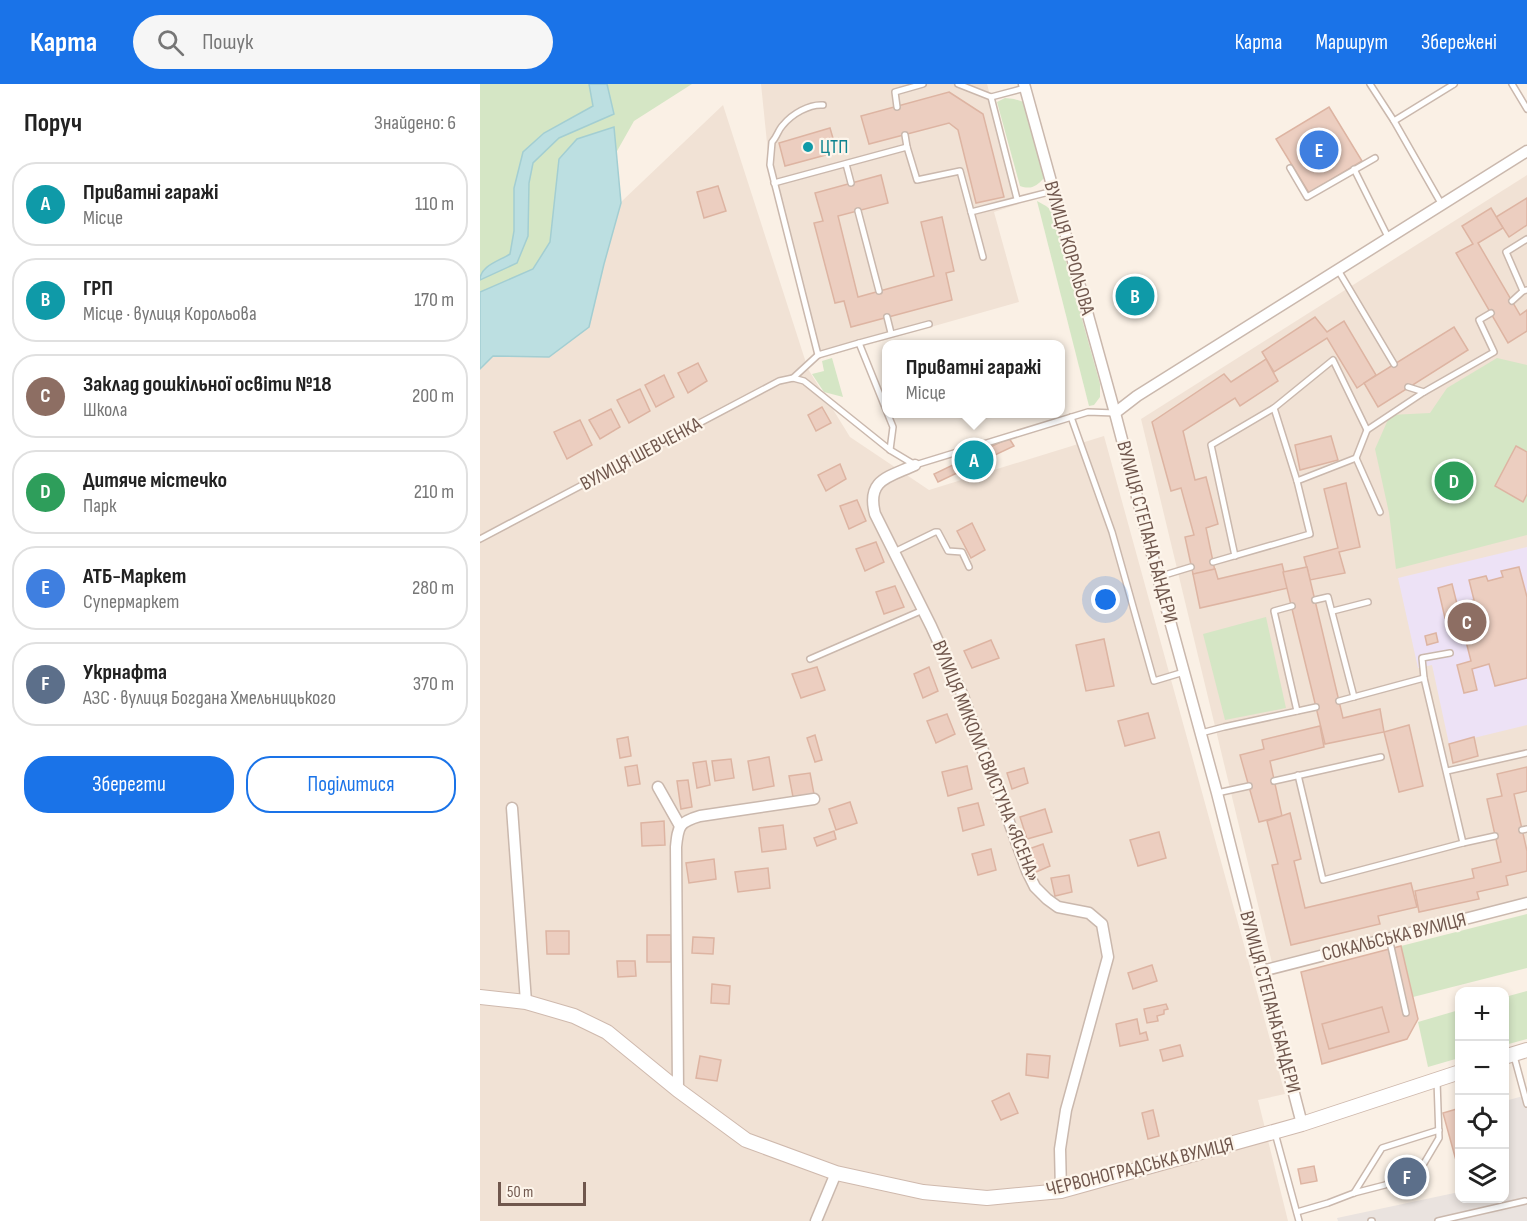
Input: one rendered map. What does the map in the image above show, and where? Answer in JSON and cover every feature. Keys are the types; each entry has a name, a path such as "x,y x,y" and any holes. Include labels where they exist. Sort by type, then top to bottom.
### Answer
{"street":[{"name":"ВУЛИЦЯ КОРОЛЬОВА","path":"1025,86 1115,413"},
{"path":"1115,413 1137,396 1527,151"},
{"name":"ВУЛИЦЯ СТЕПАНА БАНДЕРИ","path":"1115,413 1217,793 1302,1124"},
{"name":"ВУЛИЦЯ МИКОЛИ СВИСТУНА «ЯСЕНА»","path":"915,465 880,481 872,502 875,514 963,696 1027,871 1035,887 1058,907 1089,913 1102,924 1108,957 1066,1110 1060,1149 1061,1191"},
{"path":"658,787 680,826"},
{"path":"678,1090 676,848 680,826 687,820 700,816 814,799"},
{"path":"512,808 526,1002"},
{"name":"СОКАЛЬСЬКА ВУЛИЦЯ","path":"1262,971 1527,903"},
{"name":"ЧЕРВОНОГРАДСЬКА ВУЛИЦЯ","path":"480,997 526,1002 574,1016 607,1032 678,1090 746,1140 836,1173 923,1192 987,1198 1061,1191 1302,1124 1455,1074"},
{"path":"1509,1056 1527,1050"},
{"path":"816,1221 836,1173"}],"lane":[{"path":"897,107 895,92 923,84"},
{"path":"958,84 991,97 1025,86"},
{"path":"1371,84 1442,205"},
{"path":"1394,121 1454,84"},
{"path":"1512,84 1527,109"},
{"path":"991,97 1017,199"},
{"path":"818,355 770,165 772,142 781,127 809,107 823,105"},
{"path":"904,135 917,180 960,171 983,257"},
{"path":"774,183 907,147"},
{"path":"1290,168 1307,197 1375,158"},
{"path":"846,164 851,183"},
{"path":"1354,169 1389,239"},
{"path":"971,212 1053,191"},
{"path":"858,211 879,291"},
{"path":"1512,301 1525,290 1506,252 1527,239"},
{"path":"1338,270 1394,364"},
{"path":"1380,512 1356,458 1367,430 1424,392 1494,352 1479,320 1491,313"},
{"path":"887,317 891,333"},
{"path":"793,378 818,355 928,324"},
{"path":"859,343 882,402"},
{"path":"1235,556 1211,445 1274,408 1333,360 1367,430"},
{"path":"793,378 804,381 890,450 915,465 1088,412 1115,413"},
{"name":"ВУЛИЦЯ ШЕВЧЕНКА","path":"480,539 778,381 793,378"},
{"path":"1408,387 1424,392"},
{"path":"1213,562 1310,534 1298,481 1274,408"},
{"path":"1071,417 1112,532 1154,681 1184,672"},
{"path":"888,418 892,428 890,450"},
{"path":"1298,481 1356,458"},
{"path":"894,552 938,532 948,552 962,552 969,567"},
{"path":"1158,577 1191,567"},
{"path":"1315,600 1328,597 1354,697"},
{"path":"1333,611 1368,602"},
{"path":"1292,606 1274,611 1297,711"},
{"path":"810,659 923,610"},
{"path":"1450,653 1422,658 1424,678 1463,843"},
{"path":"1339,701 1424,678"},
{"path":"1201,733 1316,706"},
{"path":"1447,771 1527,753"},
{"path":"1274,781 1381,757"},
{"path":"1298,775 1323,879 1495,836"},
{"path":"1217,793 1249,786"},
{"path":"1389,938 1406,1013"},
{"path":"1509,1056 1527,1104"},
{"path":"1297,1212 1385,1185 1423,1165 1439,1138 1437,1079"},
{"path":"1354,1193 1382,1148 1439,1130"},
{"path":"1274,1131 1299,1221"},
{"path":"1438,1221 1525,1201"}],"shaded area":[{"path":"761,84 987,84 1019,204 994,212 1019,302 818,359 771,182"},
{"path":"723,105 808,369 850,437 929,490 1104,436 1285,1094 1258,1100 1288,1221 480,1221 480,336"},
{"path":"1527,175 1527,898 1272,963 1141,419"},
{"path":"1527,547 1527,725 1449,744 1432,665 1418,668 1398,578"},
{"path":"1527,1095 1527,1221 1338,1221 1337,1218 1455,1193 1455,1203 1509,1203 1509,1100"}],"green space":[{"path":"480,84 692,84 634,121 569,236 480,338"},
{"path":"1005,98 1024,102 1044,178 1034,187 1020,186 997,102"},
{"path":"1037,201 1052,211 1100,384 1100,397 1094,405 1089,406"},
{"path":"832,358 843,397 824,392 812,374 824,371 822,361"},
{"path":"1497,358 1527,365 1527,535 1396,569 1389,513 1375,449 1390,415 1430,413 1447,388"},
{"path":"1266,617 1286,708 1225,720 1203,634"},
{"path":"1527,914 1527,968 1413,997 1401,946"},
{"path":"1527,991 1527,1039 1509,1044 1509,1041 1509,996"},
{"path":"1455,1011 1455,1059 1428,1067 1418,1022"}],"water":[{"path":"589,84 607,84 614,114 559,138 533,163 529,183 528,236 517,263 480,280 487,267 510,254 514,231 514,188 523,152 544,133 593,106"},
{"path":"614,127 621,203 589,327 549,357 493,356 480,369 480,292 533,269 550,242 559,159 577,139"}],"building":[{"path":"949,92 983,114 1004,197 976,203 958,130 949,123 869,144 861,116"},
{"path":"1329,107 1362,161 1309,193 1276,139"},
{"name":"ЦТП","path":"830,128 837,152 785,166 779,143"},
{"path":"881,175 888,203 838,216 858,297 934,276 921,222 942,217 954,271 946,273 952,300 851,327 844,301 835,303 814,223 823,221 815,193"},
{"path":"718,186 726,211 704,218 697,192"},
{"path":"1527,198 1527,225 1509,237 1496,217"},
{"path":"1491,208 1503,228 1478,243 1520,315 1527,310 1527,331 1508,343 1456,253 1473,244 1462,226"},
{"path":"1142,287 1146,300 1127,306 1124,292"},
{"path":"1315,317 1327,332 1344,321 1376,375 1357,388 1327,338 1274,372 1262,352"},
{"path":"1454,327 1468,350 1378,407 1364,383"},
{"path":"1266,359 1278,381 1240,406 1235,398 1183,431 1195,480 1206,477 1218,524 1206,528 1215,571 1193,574 1185,537 1194,535 1181,488 1171,491 1152,422 1224,374 1231,382"},
{"path":"698,363 707,381 688,393 678,373"},
{"path":"664,375 674,397 656,407 645,385"},
{"path":"640,389 650,411 629,423 617,400"},
{"path":"822,407 831,423 816,431 808,415"},
{"path":"611,409 620,427 600,439 589,420"},
{"path":"580,420 592,445 567,459 554,432"},
{"path":"1331,436 1338,460 1300,470 1295,445"},
{"path":"1009,438 1014,446 938,482 934,474"},
{"path":"1516,446 1527,452 1527,494 1523,502 1495,486"},
{"path":"840,464 846,479 826,491 818,475"},
{"path":"1346,483 1360,547 1339,552 1345,573 1310,580 1304,557 1338,548 1324,489"},
{"path":"857,500 866,521 849,529 840,506"},
{"path":"972,523 985,550 971,558 957,531"},
{"path":"876,542 884,562 865,571 856,549"},
{"path":"1282,564 1288,588 1200,608 1193,574 1215,569 1218,579"},
{"path":"1307,567 1343,718 1380,709 1384,732 1325,744 1283,572"},
{"path":"1519,567 1527,597 1527,678 1495,686 1489,664 1472,669 1477,690 1464,693 1457,665 1471,661 1459,614 1445,618 1438,588 1452,584 1457,604 1474,600 1469,580 1486,576 1488,581 1503,577 1501,571"},
{"path":"895,586 904,607 884,614 876,592"},
{"path":"1436,633 1438,642 1427,645 1425,636"},
{"path":"1104,639 1114,686 1086,691 1076,645"},
{"path":"991,640 999,658 972,668 964,651"},
{"path":"817,667 825,690 801,698 792,674"},
{"path":"929,667 938,691 923,698 914,674"},
{"path":"1148,713 1155,738 1125,746 1118,721"},
{"path":"947,714 955,734 936,743 927,721"},
{"path":"1409,725 1423,786 1399,792 1384,732"},
{"path":"1320,726 1324,747 1270,761 1282,816 1259,822 1240,755 1264,749 1262,740"},
{"path":"815,735 822,760 815,762 807,738"},
{"path":"628,737 631,756 620,758 617,739"},
{"path":"1474,737 1478,756 1453,763 1449,744"},
{"path":"769,757 774,786 753,790 748,761"},
{"path":"731,759 734,778 715,781 712,761"},
{"path":"706,761 710,785 697,788 693,763"},
{"path":"637,765 640,784 628,786 625,767"},
{"path":"967,766 972,789 948,796 942,772"},
{"path":"1527,767 1527,791 1514,794 1527,851 1527,871 1506,876 1508,885 1477,892 1479,899 1419,912 1415,891 1474,878 1472,869 1501,862 1487,799 1502,796 1497,774"},
{"path":"1024,768 1028,783 1012,789 1007,773"},
{"path":"810,773 814,794 793,797 789,776"},
{"path":"688,780 692,807 681,809 677,781"},
{"path":"850,802 857,823 836,830 829,809"},
{"path":"978,803 984,825 963,831 958,808"},
{"path":"1045,809 1052,832 1027,839 1020,817"},
{"path":"1290,813 1301,859 1294,861 1305,908 1411,883 1417,907 1378,916 1380,924 1291,945 1272,865 1278,864 1267,821"},
{"path":"664,821 665,845 642,846 641,823"},
{"path":"783,825 786,849 762,852 759,828"},
{"path":"834,831 836,839 817,846 814,838"},
{"path":"1159,832 1166,858 1138,866 1130,840"},
{"path":"1043,844 1050,866 1034,873 1026,850"},
{"path":"991,849 996,870 978,875 972,854"},
{"path":"714,859 716,879 689,883 686,863"},
{"path":"768,868 770,888 738,892 735,872"},
{"path":"1069,875 1072,892 1055,896 1051,878"},
{"path":"546,931 569,931 569,954 547,954"},
{"path":"647,935 671,935 671,962 647,962"},
{"path":"693,937 714,938 713,954 692,953"},
{"path":"1401,946 1418,1019 1407,1039 1322,1064 1301,972"},
{"path":"617,961 635,961 636,976 618,977"},
{"path":"1152,965 1157,981 1133,989 1128,973"},
{"path":"712,984 730,986 729,1004 711,1003"},
{"path":"1166,1004 1168,1009 1164,1010 1164,1014 1157,1016 1158,1021 1147,1023 1144,1009"},
{"path":"1382,1007 1389,1032 1329,1049 1322,1024"},
{"path":"1137,1019 1140,1034 1146,1032 1148,1040 1120,1046 1116,1024"},
{"path":"1180,1045 1183,1056 1163,1061 1160,1050"},
{"path":"1027,1054 1050,1056 1048,1078 1026,1075"},
{"path":"700,1056 721,1060 717,1081 696,1078"},
{"path":"1009,1093 1018,1113 1001,1120 992,1101"},
{"path":"1455,1109 1455,1157 1443,1113"},
{"path":"1153,1110 1159,1136 1148,1139 1142,1113"},
{"path":"1314,1166 1317,1181 1301,1184 1298,1169"}],"place":[{"name":"ЦТП","path":"808,147"},
{"name":"АТБ-Маркет","path":"1319,150"},
{"name":"ГРП","path":"1135,296"},
{"name":"Приватні гаражі","path":"974,460"},
{"name":"Дитяче містечко","path":"1454,481"},
{"name":"Заклад дошкільної освіти №18","path":"1467,622"},
{"name":"Укрнафта","path":"1407,1177"}]}
